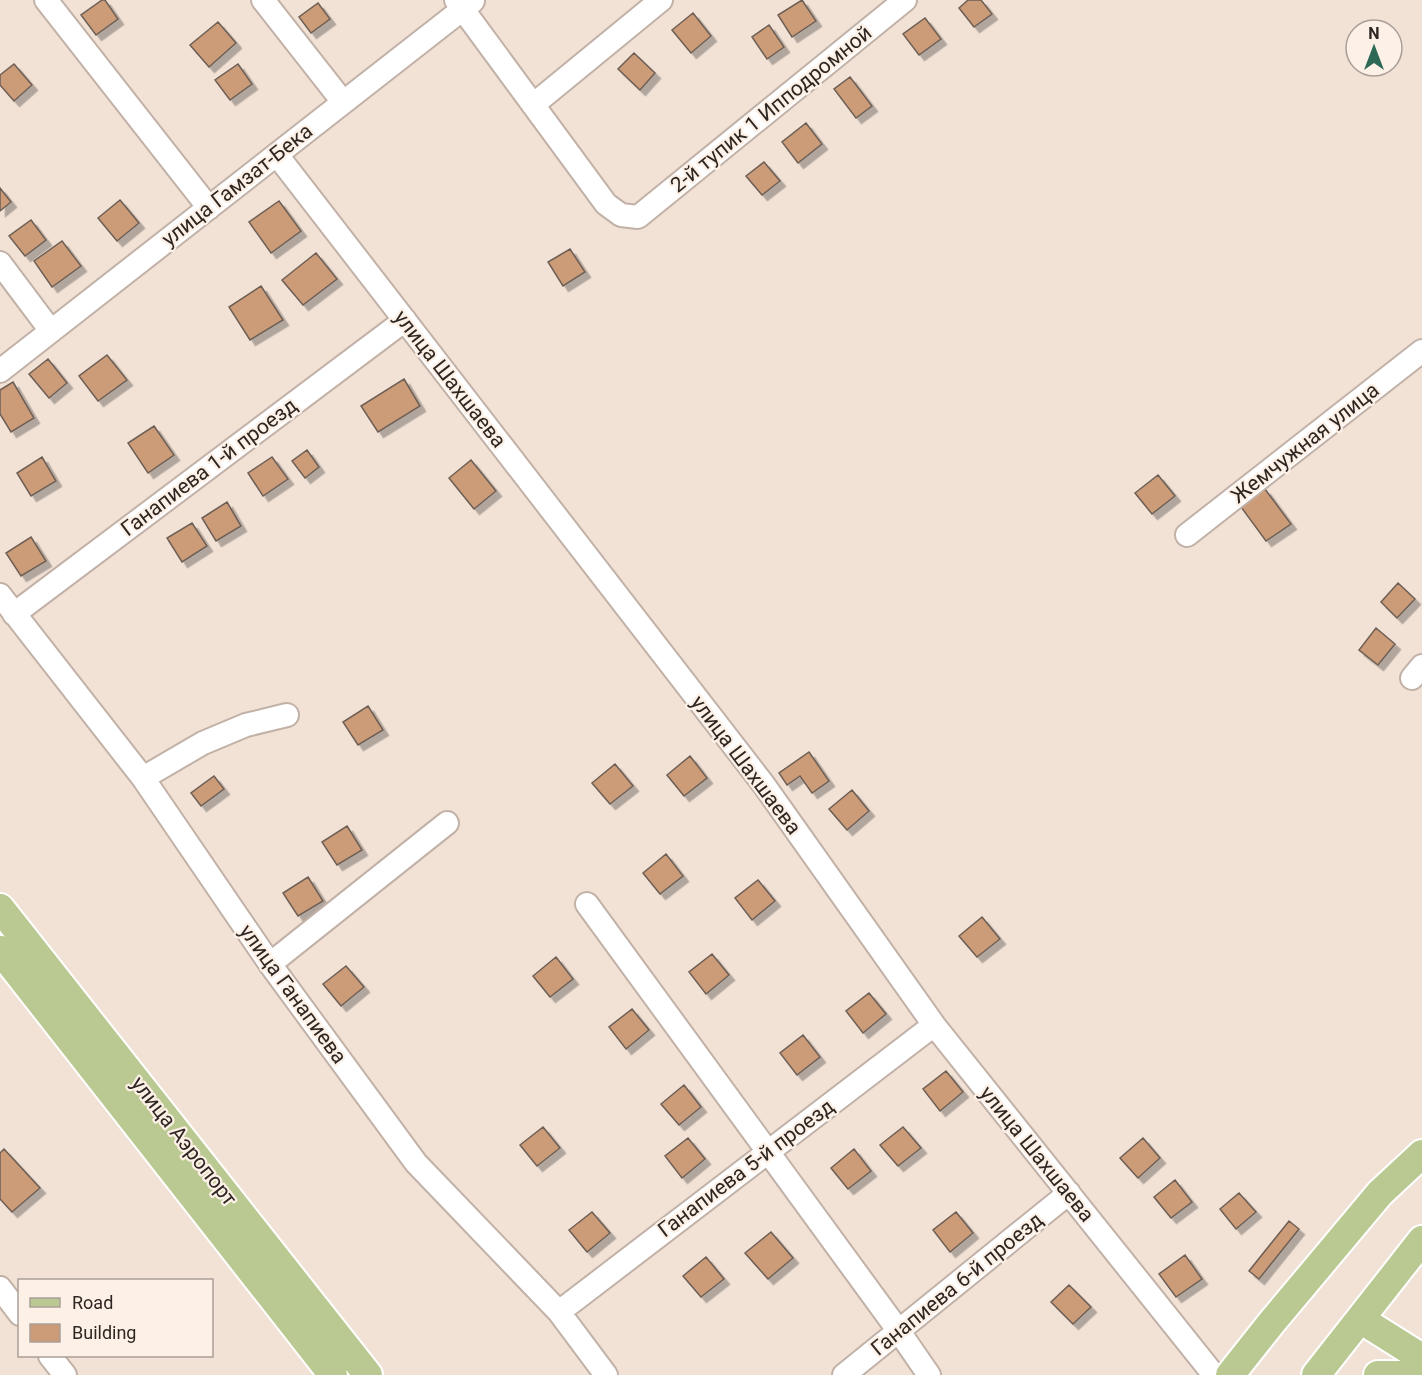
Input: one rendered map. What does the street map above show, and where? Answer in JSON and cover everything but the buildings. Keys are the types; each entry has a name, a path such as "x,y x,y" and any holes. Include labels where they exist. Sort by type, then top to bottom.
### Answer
{"main road":[{"name":"улица Аэропорт","path":"0,908 368,1375"},
{"name":"улица Аэропорт","path":"0,950 333,1375"},
{"path":"1230,1375 1380,1192 1422,1154"},
{"path":"1316,1375 1422,1240"},
{"path":"1360,1319 1422,1358"},
{"path":"1378,1375 1415,1375"}],"street":[{"path":"46,0 209,208"},
{"path":"263,0 343,102"},
{"path":"464,3 533,105 661,0"},
{"name":"2-й тупик 1 Ипподромной","path":"533,105 606,204 621,215 638,217 905,0"},
{"name":"улица Гамзат-Бека","path":"0,371 343,102 464,3"},
{"name":"улица Шахшаева","path":"277,154 764,785 934,1025 1214,1375"},
{"path":"0,263 51,332"},
{"name":"Ганапиева 1-й проезд","path":"14,614 405,320"},
{"name":"Жемчужная улица","path":"1187,535 1422,351"},
{"name":"улица Ганапиева","path":"0,595 143,778 270,964 416,1163 559,1312 606,1375"},
{"path":"143,778 203,743 246,724 287,715"},
{"path":"270,964 447,823"},
{"path":"587,904 769,1151 928,1375"},
{"name":"Ганапиева 5-й проезд","path":"559,1312 934,1025"},
{"name":"Ганапиева 6-й проезд","path":"844,1375 1069,1193"},
{"path":"0,1288 18,1311"},
{"path":"51,1357 65,1375"}]}
